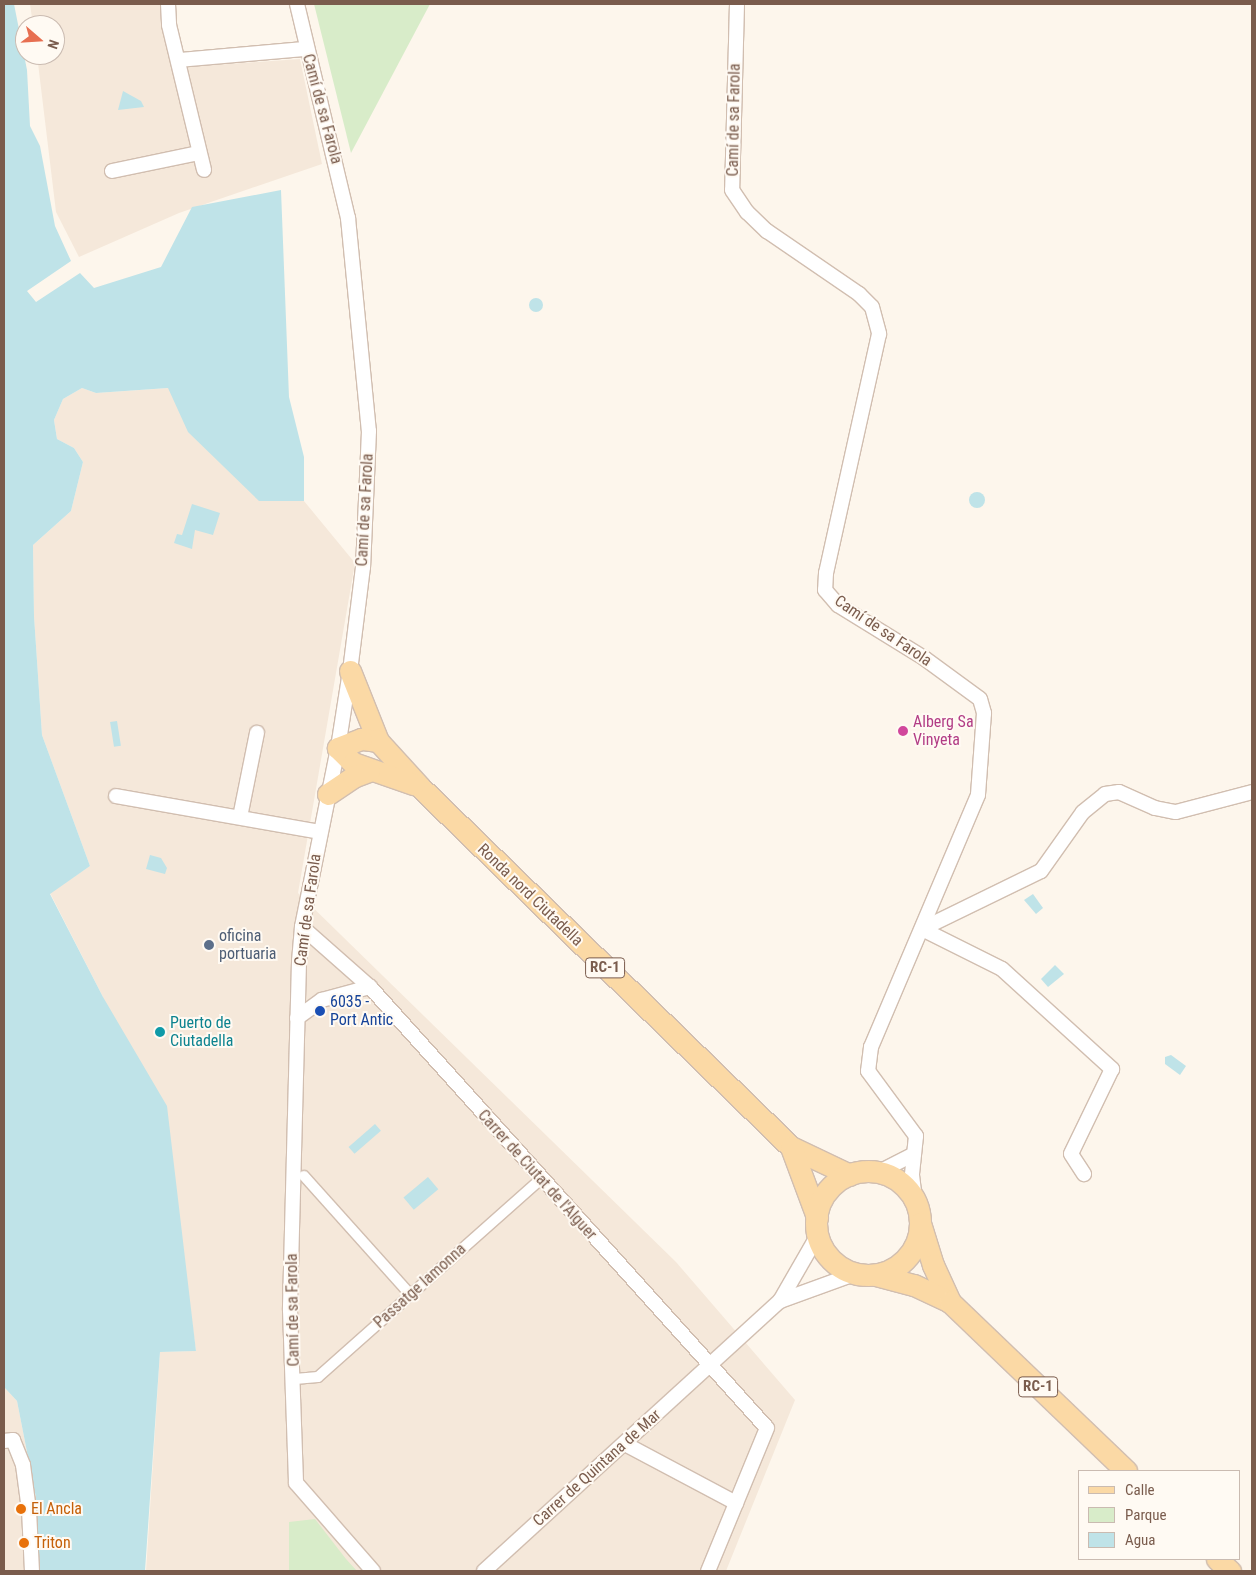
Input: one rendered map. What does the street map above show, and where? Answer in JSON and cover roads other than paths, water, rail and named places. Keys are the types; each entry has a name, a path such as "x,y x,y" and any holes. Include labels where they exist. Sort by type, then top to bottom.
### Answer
{"main road":[{"name":"RC-1","path":"350,671 378,741 420,787"},
{"path":"338,748 360,739 378,741"},
{"name":"RC-1","path":"338,748 353,763 369,771 399,777 420,787"},
{"path":"328,794 353,777 369,771"},
{"name":"Ronda nord Ciutadella","path":"420,787 791,1147 850,1175"},
{"name":"Ronda nord Ciutadella","path":"791,1147 817,1226"},
{"name":"RC-1","path":"879,1172 896,1179 915,1200 933,1264 950,1302"},
{"path":"817,1226 828,1191 850,1175 879,1172"},
{"name":"RC-1","path":"876,1275 891,1270 907,1258 918,1240 920,1223"},
{"name":"RC-1","path":"817,1226 827,1256 840,1267 854,1274 876,1275 914,1285 950,1302 1125,1470"},
{"path":"1218,1560 1230,1571"}],"street":[{"path":"168,4 169,25 180,60 204,170"},
{"name":"Camí de sa Farola","path":"298,4 306,49 348,218 369,431 362,567 350,671 338,748 302,927 297,1018 290,1310 295,1379 296,1483 373,1571"},
{"name":"Camí de sa Farola","path":"737,4 732,190 747,212 767,231 859,294 872,307 879,334 826,573 825,590 838,605 924,658 968,689 980,699 984,713 978,795 871,1047 868,1071 916,1136 912,1175 915,1200"},
{"path":"180,60 306,49"},
{"path":"112,171 199,153"},
{"path":"240,817 257,733"},
{"path":"922,929 1041,871 1083,812 1105,794 1119,792 1155,808 1176,812 1252,792"},
{"path":"116,796 320,832"},
{"name":"Carrer de Ciutat de l'Alguer","path":"302,927 370,987 540,1180 767,1428 736,1503"},
{"path":"922,929 1002,969 1112,1069 1072,1154 1084,1174"},
{"path":"297,1018 322,1000 370,987"},
{"path":"879,1172 914,1154"},
{"path":"304,1176 410,1294"},
{"name":"Passatge Iamonna","path":"295,1379 318,1377 540,1180"},
{"path":"780,1301 817,1226"},
{"path":"780,1301 854,1274"},
{"name":"Carrer de Quintana de Mar","path":"484,1571 780,1301"},
{"path":"8,1440 18,1448 26,1487 32,1571"},
{"path":"625,1444 736,1503 708,1571"}],"water":[{"path":"4,4 14,4 16,15 15,65 26,65 30,126 40,146 55,226 71,261 27,291 36,302 80,273 94,288 161,267 192,207 281,190 289,397 304,457 304,501 259,501 188,432 168,388 96,393 82,388 63,399 54,420 57,439 74,448 83,462 71,511 33,545 34,616 42,735 90,866 50,894 103,997 167,1106 196,1351 160,1352 145,1571 39,1571 36,1498 17,1401 4,1387"},
{"path":"123,91 141,101 144,107 118,110"},
{"path":"533,298 539,298 543,305 539,312 533,312 529,308 529,302"},
{"path":"974,492 980,492 985,497 983,506 974,508 969,503 969,497"},
{"path":"192,504 220,513 213,535 195,530 192,549 174,543 177,534 182,535"},
{"path":"117,721 121,746 114,747 110,722"},
{"path":"150,855 161,858 167,868 165,874 146,869"},
{"path":"1033,894 1043,908 1036,914 1024,900"},
{"path":"1055,965 1064,974 1048,987 1041,979"},
{"path":"1171,1055 1186,1066 1180,1075 1165,1064 1165,1057"},
{"path":"375,1124 381,1131 354,1154 349,1147"},
{"path":"428,1177 438,1189 414,1210 403,1198"}],"place":[{"name":"Alberg Sa Vinyeta","path":"903,731"},
{"name":"oficina portuaria","path":"209,945"},
{"name":"6035 - Port Antic","path":"320,1011"},
{"name":"Puerto de Ciutadella","path":"160,1032"},
{"name":"El Ancla","path":"21,1509"},
{"name":"Triton","path":"24,1543"}]}
